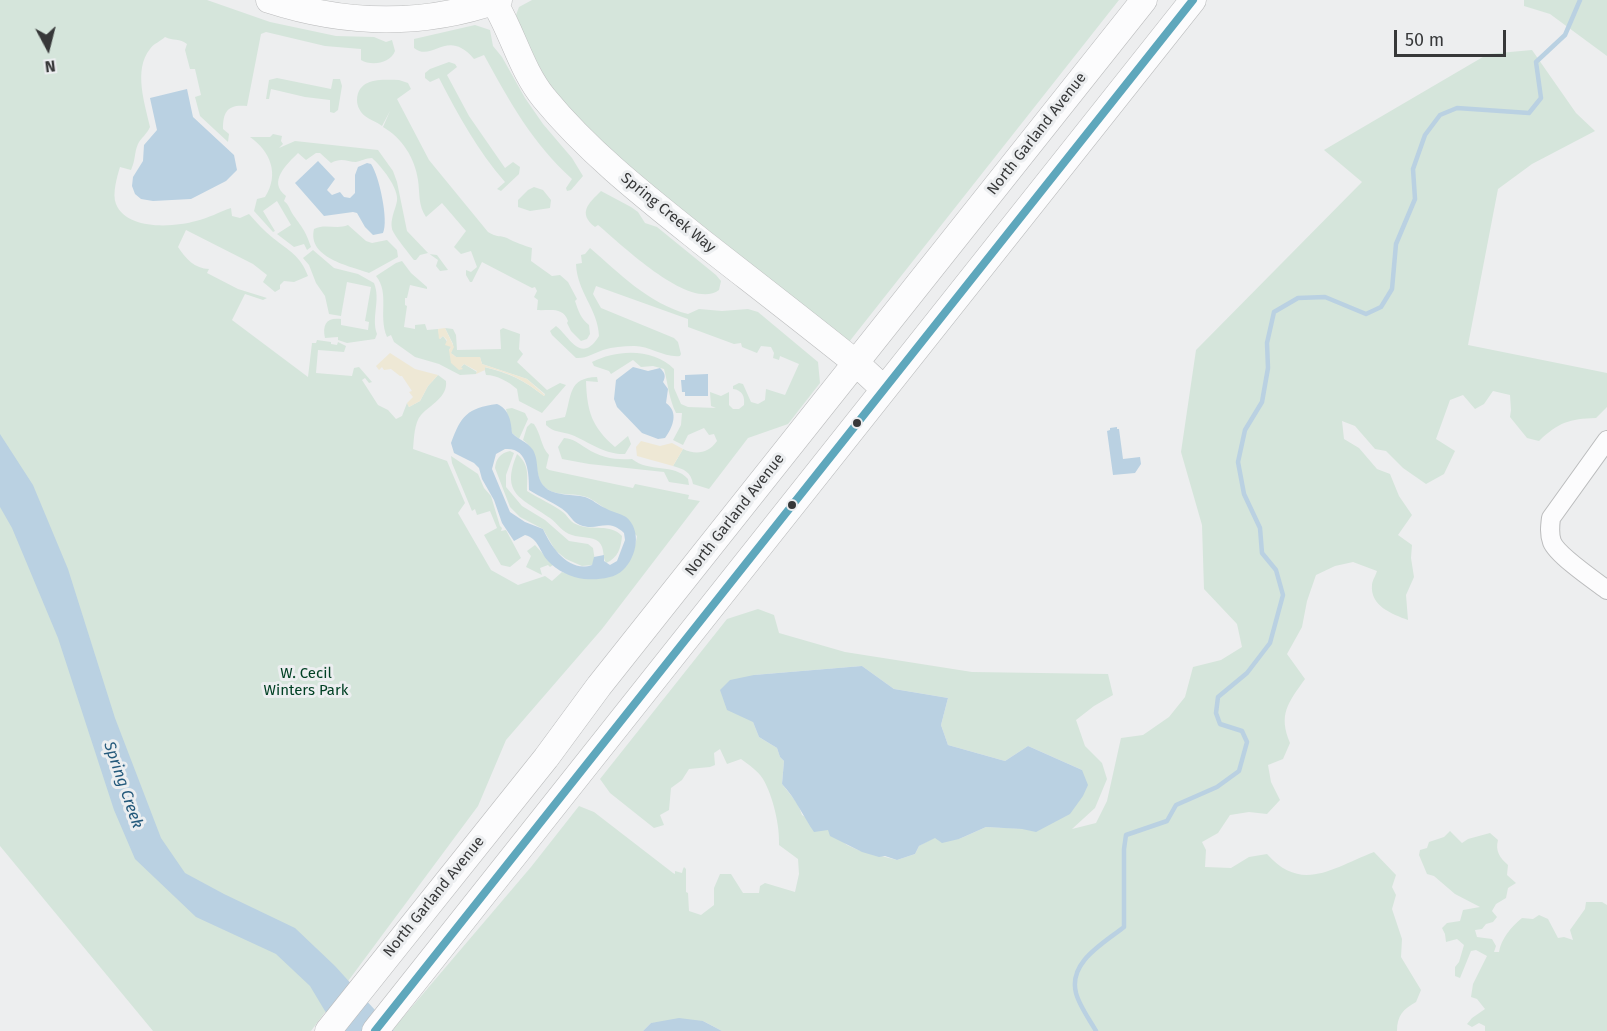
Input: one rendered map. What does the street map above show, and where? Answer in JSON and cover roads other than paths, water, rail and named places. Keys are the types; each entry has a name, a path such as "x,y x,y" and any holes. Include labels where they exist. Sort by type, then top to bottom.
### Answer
{"main road":[{"path":"269,0 300,10 335,17 380,20 435,16 496,1"},
{"name":"North Garland Avenue","path":"328,1031 1144,0"},
{"path":"375,1031 512,856 575,782 1193,0"},
{"name":"Spring Creek Way","path":"496,1 518,53 543,97 579,136 678,223 856,363 884,389"}],"street":[{"path":"1607,440 1551,518 1549,530 1552,544 1607,590"}],"water":[{"path":"187,89 193,117 234,155 237,170 226,181 191,199 153,201 141,199 135,194 132,186 133,177 143,161 144,145 157,130 150,98"},
{"path":"318,161 335,179 327,190 332,195 340,192 344,197 350,198 355,193 355,175 358,167 367,163 371,164 382,198 385,219 383,233 373,235 357,213 324,216 295,183"},
{"path":"633,367 648,371 660,368 664,373 663,382 668,389 666,403 674,415 665,438 658,439 642,433 617,407 614,399 616,380"},
{"path":"708,374 708,396 685,396 685,392 682,392 681,380 685,380 685,375"},
{"path":"497,404 507,412 512,433 533,450 538,475 546,488 559,494 588,498 626,517 631,522 636,544 632,558 623,570 605,578 574,577 551,564 530,537 525,535 514,541 502,523 479,468 454,453 451,443 462,420 472,411","holes":["505,449 513,449 526,462 529,490 562,509 580,525 586,527 607,525 618,528 624,533 625,540 617,561 610,565 604,561 604,555 594,557 592,565 584,566 568,562 556,550 543,529 525,522 510,512 492,469 496,454"]},
{"path":"1117,427 1123,459 1140,457 1141,464 1135,473 1113,475 1107,431"},
{"name":"Spring Creek","path":"0,434 33,485 68,569 115,718 161,838 185,873 295,928 335,966 394,1031 337,1031 310,986 276,954 196,917 135,859 114,810 58,638 12,528 0,507"},
{"path":"862,666 894,689 948,698 941,725 948,745 1005,761 1028,746 1082,770 1088,785 1083,796 1070,814 1036,832 986,827 959,839 942,843 935,838 919,846 915,854 897,860 862,852 830,836 828,830 814,832 782,784 784,761 777,748 759,737 753,722 727,710 720,690 730,680 754,675"},
{"path":"679,1018 703,1021 722,1031 643,1031 651,1023"}],"waterway":[{"path":"1096,1031 1079,1002 1075,982 1077,972 1090,954 1124,927 1126,835 1167,821 1176,805 1217,787 1239,771 1247,742 1242,731 1220,724 1216,713 1218,697 1247,673 1270,643 1283,595 1276,570 1262,553 1260,528 1244,494 1238,462 1245,430 1262,402 1268,368 1267,343 1274,312 1298,298 1325,297 1366,314 1381,307 1392,289 1396,244 1415,199 1413,169 1425,135 1440,115 1457,108 1529,113 1541,98 1536,62 1565,35 1580,0"}],"park label":[{"name":"W. Cecil Winters Park","path":"306,682"}]}
